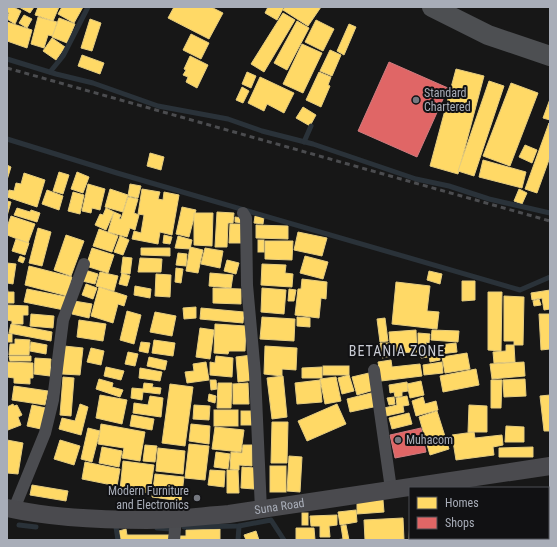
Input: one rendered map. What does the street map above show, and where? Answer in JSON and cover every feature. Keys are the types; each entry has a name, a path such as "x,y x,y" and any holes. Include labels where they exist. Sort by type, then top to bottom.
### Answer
{"main road":[{"path":"432,7 488,35 550,56"}],"street":[{"path":"243,213 246,218 248,291 255,374 261,510"},
{"path":"10,508 45,433 53,400 63,320 84,264"},
{"path":"374,370 392,489"},
{"name":"Suna Road","path":"10,508 80,518 148,520 176,519 261,510 550,466"},
{"path":"174,540 176,519"}],"building: Homes":[{"path":"7,7 13,7 21,11 15,24 7,19 9,13 7,12"},
{"path":"19,7 34,7 30,13"},
{"path":"38,7 59,7 53,21 35,15"},
{"path":"62,7 83,7 74,23 58,14"},
{"path":"174,7 211,7 223,13 209,39 168,18"},
{"path":"268,7 284,7 277,20 265,13"},
{"path":"286,7 321,7 308,26 283,10"},
{"path":"283,13 295,20 264,72 251,64"},
{"path":"24,15 32,19 27,28 19,23"},
{"path":"38,17 57,22 53,36 48,35 44,48 31,44"},
{"path":"59,18 75,24 67,43 52,37"},
{"path":"90,19 101,23 92,51 81,48"},
{"path":"316,20 334,29 323,51 305,42"},
{"path":"297,21 309,28 287,70 274,63"},
{"path":"7,22 32,30 27,48 7,41"},
{"path":"349,24 356,27 344,55 337,51"},
{"path":"191,34 209,43 201,59 183,50"},
{"path":"52,38 65,47 56,60 43,51"},
{"path":"302,44 322,53 303,93 283,84"},
{"path":"330,50 341,55 332,76 320,71"},
{"path":"82,55 104,63 100,74 78,66"},
{"path":"190,56 208,65 197,88 186,82 188,77 183,75"},
{"path":"456,69 484,76 458,174 430,166"},
{"path":"247,72 256,76 251,88 242,84"},
{"path":"319,72 331,77 328,85 330,86 321,107 306,100"},
{"path":"260,77 294,93 284,113 267,104 264,111 248,103"},
{"path":"489,81 504,86 474,176 458,171"},
{"path":"511,83 538,93 510,166 483,156"},
{"path":"242,87 249,91 243,103 236,100"},
{"path":"550,99 550,120 543,118"},
{"path":"303,107 316,115 310,126 296,118"},
{"path":"549,123 550,157 537,193 525,189"},
{"path":"525,145 537,150 532,163 519,157"},
{"path":"150,153 164,157 161,170 147,166"},
{"path":"483,160 526,172 522,188 479,177"},
{"path":"7,165 11,167 7,180"},
{"path":"59,172 69,175 63,194 53,191"},
{"path":"77,172 89,177 83,193 71,189"},
{"path":"24,173 45,180 37,207 7,197 9,190 14,191 16,183 21,184"},
{"path":"88,184 105,189 100,210 92,208 91,213 82,211"},
{"path":"130,184 141,186 138,198 128,196"},
{"path":"110,189 128,195 123,212 105,207"},
{"path":"142,189 160,192 158,199 163,200 164,192 179,195 172,235 160,232 158,244 132,239 134,231 141,233 144,215 138,214"},
{"path":"519,189 527,193 522,204 514,201"},
{"path":"47,190 63,196 59,210 42,204"},
{"path":"73,192 84,195 80,214 68,211"},
{"path":"128,197 138,199 134,213 139,215 135,230 130,228 127,237 108,232 114,212 121,215 119,219 121,219"},
{"path":"7,201 11,202 7,216"},
{"path":"182,207 196,210 189,237 176,234"},
{"path":"17,208 40,213 37,222 14,215"},
{"path":"106,208 114,212 106,230 95,225 100,214 103,215"},
{"path":"217,212 234,213 233,223 228,223 227,247 215,247"},
{"path":"194,213 213,213 212,246 194,245"},
{"path":"11,216 35,224 28,243 7,235 7,227"},
{"path":"255,216 264,217 263,224 254,223"},
{"path":"235,217 243,218 243,223 235,222"},
{"path":"230,224 244,224 243,243 229,243"},
{"path":"256,225 288,226 288,239 256,238"},
{"path":"38,228 51,232 42,266 29,263"},
{"path":"99,229 118,236 112,252 93,246"},
{"path":"298,232 327,238 322,256 294,250"},
{"path":"66,235 84,241 71,276 54,270"},
{"path":"164,235 172,237 170,244 163,243"},
{"path":"120,236 129,240 123,255 114,252"},
{"path":"178,236 192,240 190,249 175,248"},
{"path":"16,239 29,243 25,255 12,251"},
{"path":"258,240 264,240 264,252 258,252"},
{"path":"265,241 293,241 292,260 265,259"},
{"path":"190,247 203,250 198,273 186,271"},
{"path":"92,248 114,255 108,273 86,266"},
{"path":"141,248 170,248 170,256 141,255"},
{"path":"205,248 223,251 220,268 201,264"},
{"path":"178,253 187,254 186,266 176,265"},
{"path":"20,256 25,258 23,263 18,261"},
{"path":"305,256 328,262 323,279 300,273"},
{"path":"123,257 132,258 130,274 121,273"},
{"path":"140,258 162,259 161,272 138,272"},
{"path":"227,260 239,263 236,274 224,271"},
{"path":"7,263 16,264 13,284 7,283"},
{"path":"262,264 286,265 285,273 293,274 292,287 261,285"},
{"path":"29,266 72,277 67,296 25,285"},
{"path":"176,268 183,269 181,283 175,282"},
{"path":"85,270 98,274 95,284 82,281"},
{"path":"429,271 442,274 440,284 427,280"},
{"path":"100,272 118,276 114,291 96,286"},
{"path":"122,273 130,276 127,286 119,284"},
{"path":"210,273 233,275 231,288 209,286"},
{"path":"156,274 171,275 170,297 155,296"},
{"path":"302,279 327,282 326,299 321,298 319,318 295,315 298,289 301,289"},
{"path":"462,281 475,281 475,300 462,301"},
{"path":"396,282 430,286 427,311 439,312 437,329 392,324"},
{"path":"86,284 97,288 93,299 82,295"},
{"path":"7,286 8,292 14,292 14,303 7,303"},
{"path":"135,286 151,289 150,298 134,295"},
{"path":"99,287 127,296 124,306 118,304 113,323 91,316"},
{"path":"213,288 241,289 241,304 213,303"},
{"path":"262,288 286,290 284,314 261,312"},
{"path":"27,289 67,297 64,310 24,302"},
{"path":"289,289 296,290 294,301 288,301"},
{"path":"550,290 550,309 544,310 542,298 532,300 531,293"},
{"path":"488,292 502,292 501,351 488,350"},
{"path":"504,296 524,297 523,345 514,345 514,341 504,341"},
{"path":"539,299 541,305 534,306 533,301"},
{"path":"74,301 92,304 89,318 72,314"},
{"path":"7,305 28,306 28,315 23,315 23,324 12,324 12,321 7,320"},
{"path":"196,307 196,318 184,319 183,308"},
{"path":"201,308 244,312 243,323 200,319"},
{"path":"127,311 141,315 134,344 120,340"},
{"path":"155,312 176,316 172,336 150,332"},
{"path":"31,314 54,316 53,328 30,326"},
{"path":"539,314 550,314 550,349 541,350"},
{"path":"262,317 295,319 294,341 260,339"},
{"path":"297,317 310,318 310,327 297,326"},
{"path":"385,318 388,341 380,342 377,319"},
{"path":"79,320 106,324 103,341 77,337"},
{"path":"11,324 52,332 51,341 9,333"},
{"path":"215,324 246,326 245,351 229,351 228,354 214,353"},
{"path":"200,328 214,330 210,359 196,357"},
{"path":"416,330 417,352 391,353 389,332"},
{"path":"432,330 459,331 458,342 431,340"},
{"path":"418,333 430,334 429,343 426,342 426,345 418,345"},
{"path":"7,334 12,334 12,342 7,342"},
{"path":"15,339 30,340 29,355 9,355 10,344 15,344"},
{"path":"154,340 175,343 173,356 152,353"},
{"path":"31,342 47,345 46,354 30,351"},
{"path":"141,342 150,343 148,353 139,351"},
{"path":"380,343 389,343 391,356 382,358"},
{"path":"456,343 457,352 440,354 439,345"},
{"path":"437,345 438,351 430,352 429,346"},
{"path":"506,345 514,345 515,362 494,363 493,352 506,351"},
{"path":"64,346 83,348 80,375 62,374"},
{"path":"265,346 297,348 296,370 282,369 282,376 264,374"},
{"path":"427,347 428,357 421,358 419,348"},
{"path":"91,348 104,351 101,365 87,362"},
{"path":"128,352 138,354 135,366 125,364"},
{"path":"439,353 440,360 430,362 429,355"},
{"path":"467,353 470,369 445,373 442,357"},
{"path":"252,355 254,380 238,382 236,357"},
{"path":"9,356 31,356 31,361 10,361"},
{"path":"216,356 233,358 232,377 210,375 210,362 215,363"},
{"path":"149,357 167,361 165,370 147,366"},
{"path":"35,358 51,359 50,376 34,374"},
{"path":"391,360 392,367 420,364 422,376 381,381 378,362"},
{"path":"7,362 33,363 33,378 30,378 30,384 14,383 14,378 7,377"},
{"path":"206,362 209,380 187,383 185,372 194,371 193,364"},
{"path":"442,362 443,373 424,375 423,365"},
{"path":"524,362 525,376 492,379 490,364"},
{"path":"323,366 349,366 349,375 323,375"},
{"path":"106,367 124,371 121,380 104,376"},
{"path":"322,367 322,378 302,378 302,368"},
{"path":"140,368 162,372 160,381 139,378"},
{"path":"476,369 479,385 443,392 440,376"},
{"path":"369,373 374,390 357,395 352,377"},
{"path":"349,375 354,391 342,394 338,378"},
{"path":"283,376 287,417 272,419 267,378"},
{"path":"63,377 74,378 71,416 60,415"},
{"path":"336,377 341,401 325,404 320,379"},
{"path":"99,379 113,383 112,387 123,390 120,397 96,389"},
{"path":"525,379 526,396 504,397 503,380"},
{"path":"210,380 216,380 217,389 211,390"},
{"path":"320,380 322,402 297,404 295,383"},
{"path":"491,380 502,380 501,408 491,408"},
{"path":"421,381 424,395 410,398 407,384"},
{"path":"407,382 408,391 402,392 402,396 395,397 394,392 390,393 389,385"},
{"path":"144,383 153,384 152,387 161,388 160,394 143,392 142,400 131,398 132,388 143,389"},
{"path":"218,383 232,383 231,408 217,408"},
{"path":"248,383 249,404 233,404 233,384"},
{"path":"170,384 193,387 185,446 162,443"},
{"path":"14,386 48,391 45,405 12,400"},
{"path":"375,392 378,406 350,412 347,399"},
{"path":"209,394 216,396 215,403 208,401"},
{"path":"100,395 127,400 122,424 96,418"},
{"path":"550,395 550,431 544,431 540,396"},
{"path":"150,396 163,398 161,417 133,413 134,403 148,405"},
{"path":"407,396 409,405 403,406 404,412 386,416 384,408 397,405 396,398"},
{"path":"394,397 395,404 389,405 387,398"},
{"path":"423,397 425,404 436,401 438,410 416,416 412,401"},
{"path":"13,404 14,406 17,405 22,415 18,417 21,425 8,430 7,407"},
{"path":"80,404 88,407 81,435 59,429 62,418 75,421"},
{"path":"337,404 346,424 307,441 298,421"},
{"path":"32,405 46,408 41,429 27,426"},
{"path":"194,405 210,406 209,420 193,419"},
{"path":"469,405 487,406 487,432 468,432"},
{"path":"214,410 238,410 238,426 214,426"},
{"path":"241,411 253,411 253,425 241,425"},
{"path":"437,411 449,449 430,455 419,417"},
{"path":"409,413 412,424 392,429 389,418"},
{"path":"132,415 154,419 152,430 130,426"},
{"path":"272,422 288,422 287,463 271,463"},
{"path":"101,424 145,432 140,461 122,458 124,448 98,444"},
{"path":"191,424 210,426 209,444 189,441"},
{"path":"506,426 524,427 524,442 505,442"},
{"path":"215,427 244,430 241,452 212,449"},
{"path":"88,428 100,431 92,462 81,459"},
{"path":"474,432 475,438 502,435 503,445 493,447 494,455 456,460 452,435"},
{"path":"7,440 23,443 18,474 7,473"},
{"path":"60,440 80,446 74,465 54,459"},
{"path":"189,444 209,446 205,480 185,478"},
{"path":"145,445 157,446 155,462 143,461"},
{"path":"243,445 252,445 252,466 239,465 239,470 230,469 231,452 242,453"},
{"path":"102,447 122,451 119,467 99,463"},
{"path":"533,447 533,457 499,457 499,448"},
{"path":"158,448 185,451 183,474 156,471"},
{"path":"216,452 230,454 228,469 214,467"},
{"path":"289,456 302,457 300,492 287,491"},
{"path":"123,461 154,465 150,493 120,490"},
{"path":"85,462 120,469 117,486 82,479"},
{"path":"270,466 286,466 286,492 270,492"},
{"path":"242,467 255,468 254,489 241,488"},
{"path":"210,470 225,471 224,487 208,485"},
{"path":"227,470 238,470 239,493 227,493"},
{"path":"155,474 184,477 181,501 152,497"},
{"path":"32,485 68,491 66,501 30,495"},
{"path":"383,500 384,512 357,514 357,501"},
{"path":"356,510 357,522 340,525 338,512"},
{"path":"302,513 308,513 308,525 302,525"},
{"path":"337,515 337,525 329,526 330,537 320,537 320,526 311,526 310,516"},
{"path":"403,518 404,540 365,540 364,520"},
{"path":"549,522 550,540 548,540 549,539"},
{"path":"346,525 349,540 335,540 343,539 341,526"},
{"path":"296,528 314,528 315,540 296,540"},
{"path":"126,529 127,535 169,535 168,540 121,540 119,531"},
{"path":"220,529 220,540 180,540 180,536 186,536 186,530"},
{"path":"256,531 259,540 246,540 244,535"},
{"path":"409,539 430,539 430,540"},
{"path":"433,539 446,539 446,540"},
{"path":"450,539 479,539 479,540"},
{"path":"486,539 522,539 518,540"}],"building: Shops":[{"path":"389,62 448,88 417,157 358,131"},
{"path":"421,428 426,452 395,458 390,435"}],"waterway":[{"path":"50,72 63,56 88,7"},
{"path":"7,59 56,74 93,83 158,106 228,119 262,131 313,144 416,179 449,186 489,199 550,213"},
{"path":"304,142 311,126"},
{"path":"7,139 117,173 520,290 550,277"},
{"path":"184,527 239,526 271,520 284,540"},
{"path":"19,525 36,527"},
{"path":"238,540 239,526"},
{"path":"116,527 118,540"},
{"path":"157,528 171,529"}],"railway":[{"path":"7,68 550,221"}],"place":[{"name":"Standard Chartered","path":"416,100"},
{"name":"Muhacom","path":"398,440"},
{"name":"Modern Furniture and Electronics","path":"197,498"}],"district":[{"name":"BETANIA ZONE","path":"397,351"}]}
